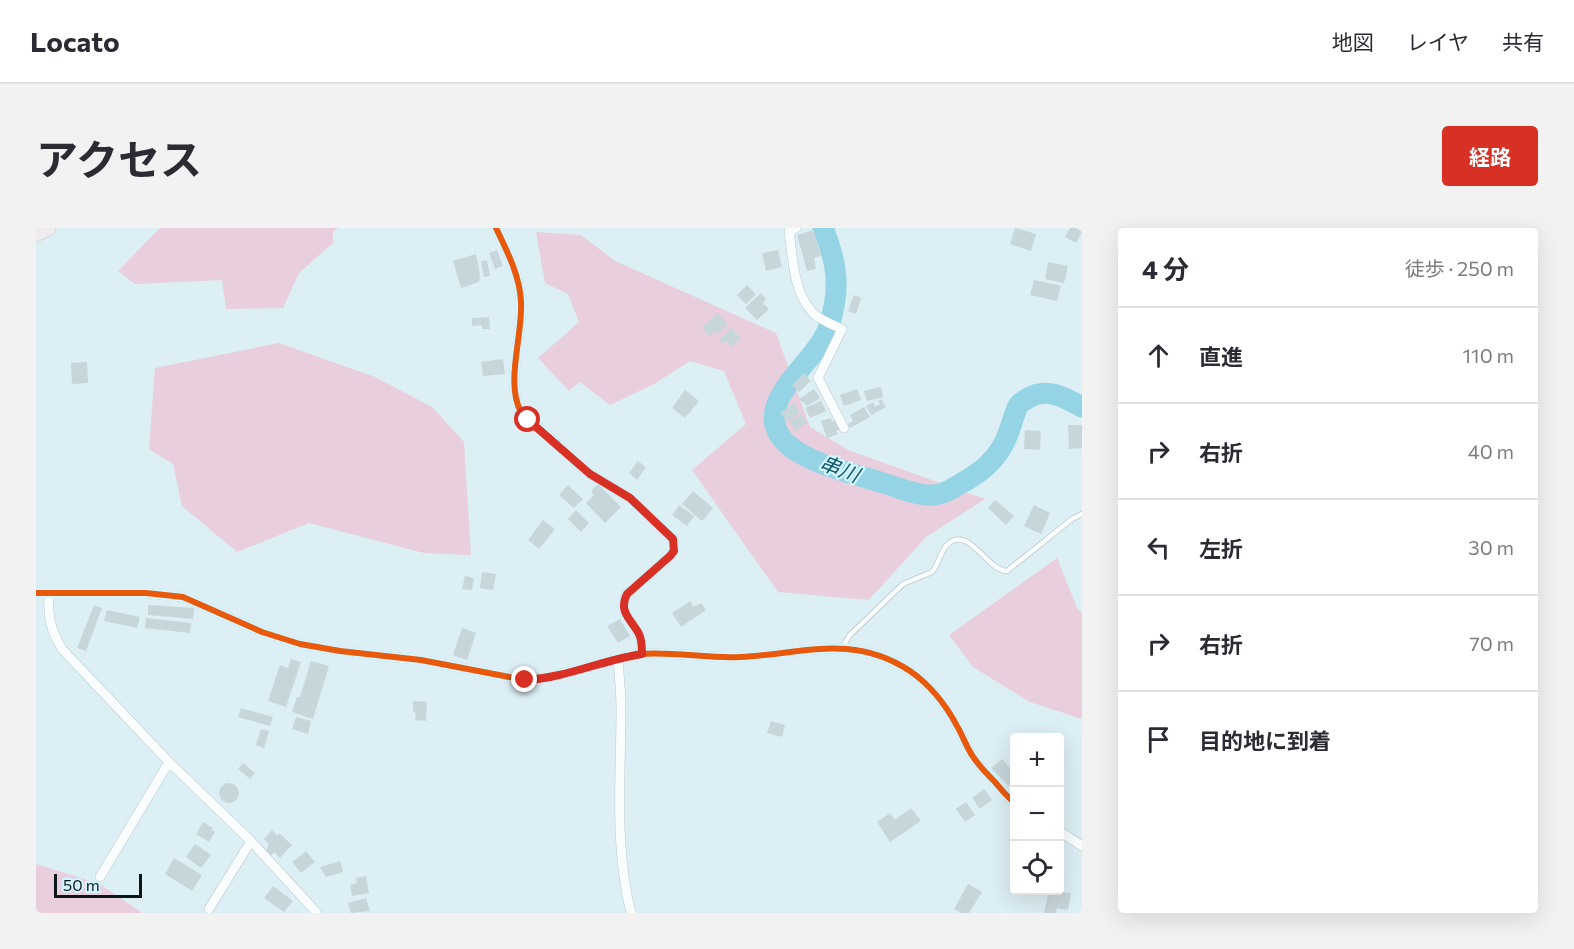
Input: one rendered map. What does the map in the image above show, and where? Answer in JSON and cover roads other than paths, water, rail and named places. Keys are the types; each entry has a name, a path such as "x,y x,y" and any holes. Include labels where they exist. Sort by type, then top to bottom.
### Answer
{"main road":[{"path":"36,234 48,228"}],"street":[{"path":"496,228 518,279 521,302 515,382 517,403 521,412 590,474 630,498 673,539 674,551 670,556 627,594 624,600 625,614 640,636 642,654"},
{"path":"796,228 789,231 799,288 805,302 814,314 842,329 818,378 844,428"},
{"path":"36,593 146,593 183,597 262,632 300,644 421,660 525,680 542,679 618,658 642,654 741,657 816,648 842,648 869,654 910,671 944,704 973,758 1010,798"},
{"path":"49,593 48,614 52,632 62,649 169,762 250,841 316,913"},
{"path":"618,658 621,707 619,817 622,859 631,913"},
{"path":"100,877 169,762"},
{"path":"1064,834 1082,846"},
{"path":"209,909 250,841"}],"lane":[{"path":"842,648 849,636 903,584 932,572 945,546 950,542 962,540 969,543 997,569 1007,571 1072,519 1082,514"}],"waterway":[{"name":"串川","path":"823,228 835,266 836,290 832,315 821,343 787,385 774,415 776,429 787,444 796,451 846,472 916,493 936,495 948,491 979,472 990,462 1005,440 1018,406 1028,398 1049,393 1082,407"}]}
